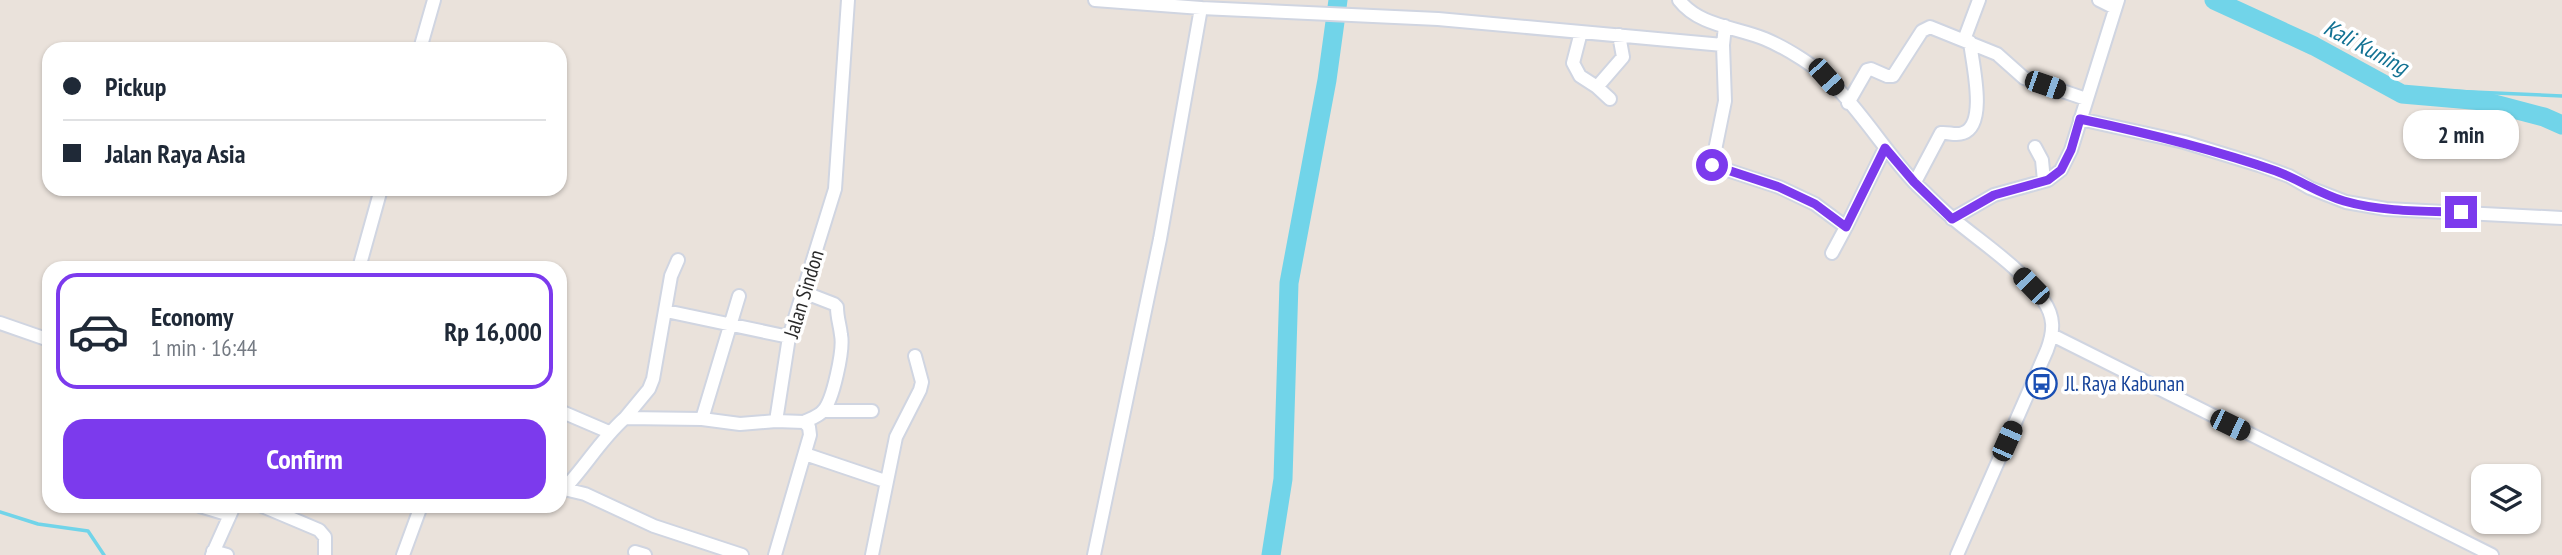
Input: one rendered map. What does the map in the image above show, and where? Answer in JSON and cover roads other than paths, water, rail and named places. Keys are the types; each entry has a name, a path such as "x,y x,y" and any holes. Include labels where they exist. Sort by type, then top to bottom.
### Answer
{"street":[{"path":"422,42 434,0"},
{"name":"Jalan Sindon","path":"776,422 789,337 835,189 848,0"},
{"path":"1095,0 1201,8 1438,19 1723,45"},
{"path":"1679,0 1693,14 1708,22 1765,39 1802,59 1826,77 1914,182 1952,219 2020,274 2042,297 2049,310 2053,323 2052,335 2038,373 1957,555"},
{"path":"1914,182 1941,133 1959,135 1971,128 1976,116 1977,91 1967,41 1979,0"},
{"path":"1952,219 1994,195 2044,181 2061,170 2071,150 2117,4 2099,0"},
{"path":"1094,555 1160,239 1201,8"},
{"path":"1726,26 1723,45 1725,101 1712,165 1779,187 1815,204 1846,227"},
{"path":"1848,103 1867,70 1871,69 1887,76 1896,73 1926,28 1934,28 2004,58 2024,78 2086,99"},
{"path":"1581,32 1573,54 1573,64 1580,76 1610,99"},
{"path":"1597,87 1623,57 1619,35"},
{"path":"2080,119 2184,142 2259,165 2346,202 2386,209 2562,218"},
{"path":"2035,147 2042,160 2044,181"},
{"path":"1832,253 1885,148"},
{"path":"361,261 379,196"},
{"path":"567,483 583,469 609,432 625,418 649,389 673,267 678,260"},
{"path":"803,292 837,307 842,336 841,351 824,411"},
{"path":"702,419 739,296"},
{"path":"666,311 789,337"},
{"path":"0,323 42,338"},
{"path":"2052,335 2492,555"},
{"path":"872,555 885,481 899,427 922,382 915,356"},
{"path":"625,418 702,419 740,424 804,422 824,411 872,411"},
{"path":"567,414 609,432"},
{"path":"775,555 805,454 810,431 804,422"},
{"path":"805,454 885,481"},
{"path":"583,469 585,494"},
{"path":"567,489 585,494 654,526 741,555"},
{"path":"227,555 212,553 231,513"},
{"path":"279,513 319,530 324,537 325,555"},
{"path":"404,555 419,513"}],"waterway":[{"path":"1271,555 1283,479 1289,283 1327,80 1338,0"},
{"name":"Kali Kuning","path":"2214,0 2314,46 2402,94 2483,101 2544,117 2562,125"},
{"path":"2395,86 2403,89 2562,96"},
{"path":"0,512 38,524 88,531 104,555"}],"place":[{"name":"Jl. Raya Kabunan","path":"2042,384"}]}
